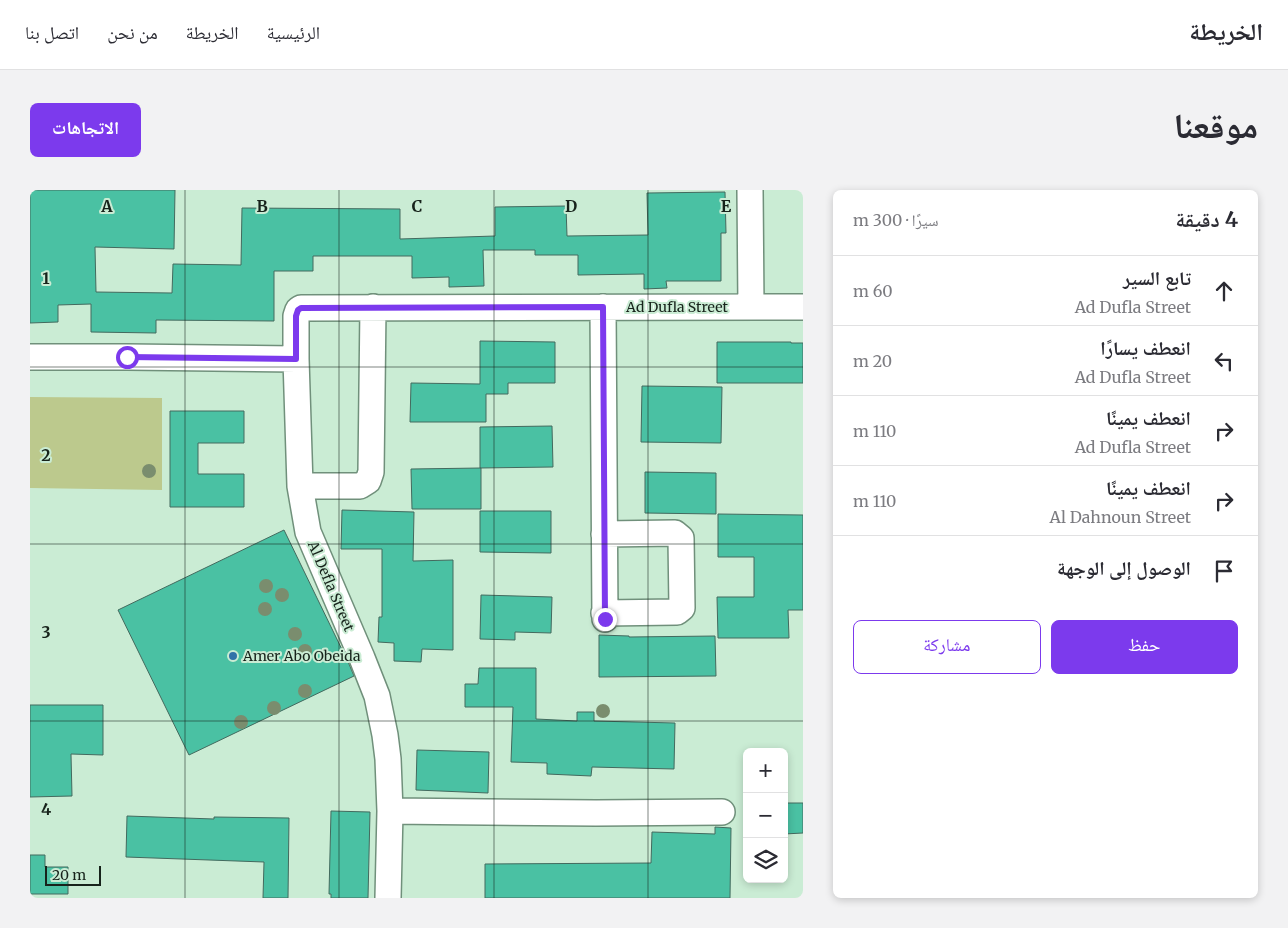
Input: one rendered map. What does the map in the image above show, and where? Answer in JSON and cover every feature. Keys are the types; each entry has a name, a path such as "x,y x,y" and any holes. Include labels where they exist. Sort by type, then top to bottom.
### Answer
{"street":[{"path":"750,190 751,307"},
{"path":"300,486 360,486 368,482 371,472 373,307"},
{"path":"603,307 604,616 677,612 682,608 681,538 675,533 604,534"},
{"name":"Ad Dufla Street","path":"296,359 296,316 301,308 803,307"},
{"path":"30,358 296,359"},
{"name":"Al Defla Street","path":"296,359 300,486 308,532 377,696 385,735 390,811 388,898"},
{"path":"390,811 722,812"}],"green space":[{"path":"30,397 162,398 162,490 30,488"}],"building":[{"path":"30,190 175,190 174,249 95,247 96,292 172,293 173,264 241,265 242,208 400,209 400,239 495,236 495,207 566,206 567,236 648,235 647,193 725,192 726,233 721,233 721,281 666,281 667,288 644,289 644,274 578,275 578,255 535,255 535,250 483,250 484,286 449,287 449,277 412,278 412,256 313,256 313,271 274,271 274,321 156,320 156,333 91,332 91,304 58,305 58,322 30,323"},
{"path":"480,341 555,342 555,383 508,383 508,394 486,394 486,422 410,422 411,383 480,384"},
{"path":"717,342 803,343 803,383 717,383"},
{"path":"642,386 722,387 721,443 641,442"},
{"path":"170,411 244,411 244,443 198,443 198,474 244,474 244,507 170,507"},
{"path":"552,426 553,467 480,468 480,427"},
{"path":"481,468 481,509 412,509 411,469"},
{"path":"645,472 716,473 716,514 645,513"},
{"path":"342,510 414,512 413,561 453,560 453,650 422,649 421,662 394,661 394,643 378,642 379,617 382,617 382,549 341,549"},
{"path":"480,511 551,511 551,553 480,552"},
{"path":"718,514 803,515 803,610 788,610 789,638 718,638 717,597 754,597 754,557 718,557"},
{"path":"284,530 354,676 189,755 118,610"},
{"path":"481,595 552,597 551,633 515,632 515,640 480,639"},
{"path":"599,635 629,637 715,636 716,676 599,677"},
{"path":"479,668 536,668 536,719 577,721 577,712 594,712 594,721 675,723 674,769 592,767 591,776 547,774 547,763 511,762 513,707 465,707 465,684 478,684"},
{"path":"30,705 103,705 103,755 71,754 72,796 30,797"},
{"path":"417,750 489,752 488,793 416,790"},
{"path":"788,803 803,803 803,833 788,834"},
{"path":"331,811 370,812 368,898 331,898 331,894 329,894"},
{"path":"127,816 214,819 214,817 289,818 288,898 263,898 264,862 126,857"},
{"path":"715,827 731,828 730,898 485,898 485,864 651,863 652,832 715,834"},
{"path":"30,855 45,855 45,867 68,867 68,894 30,894"}],"place":[{"name":"Amer Abo Obeida","path":"233,656"}],"route":[{"path":"127,357 296,359 296,316 301,308 603,307 605,619"}]}
